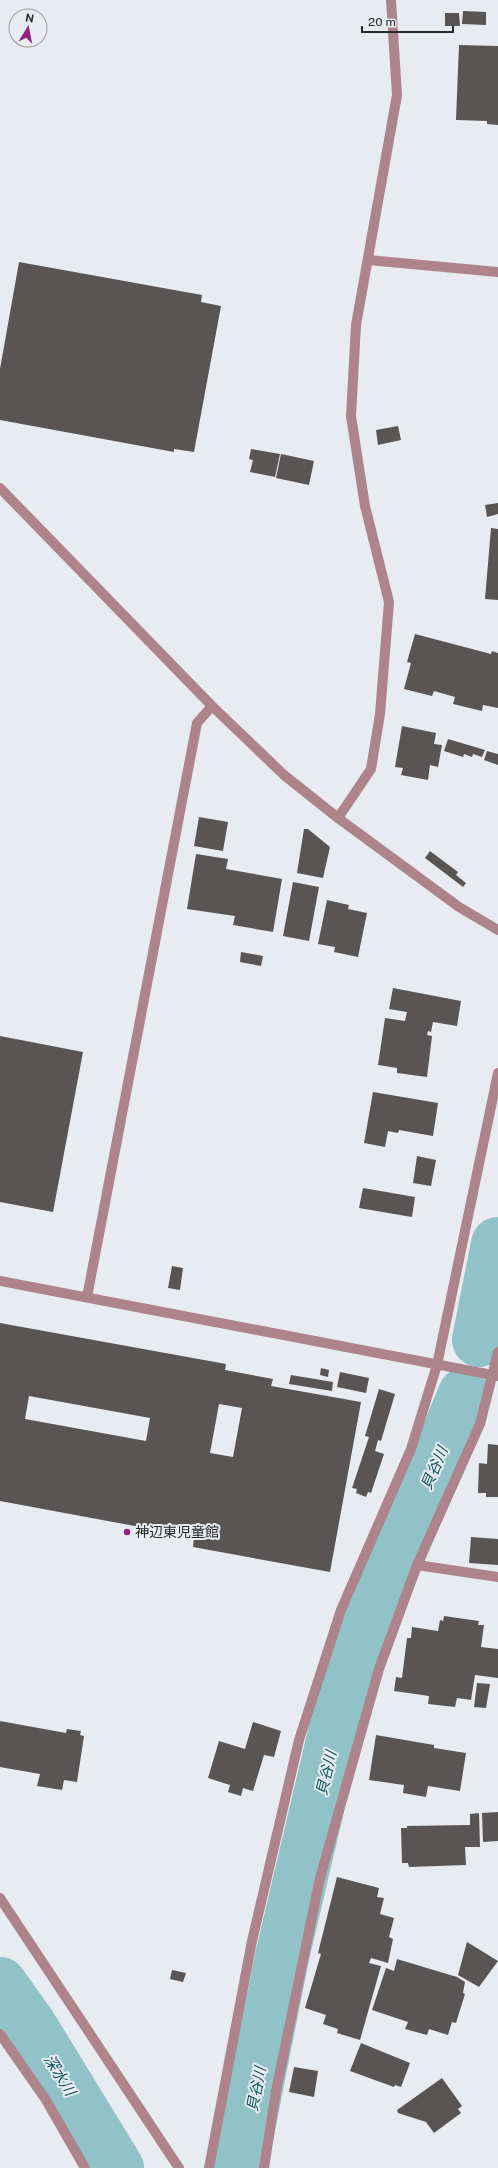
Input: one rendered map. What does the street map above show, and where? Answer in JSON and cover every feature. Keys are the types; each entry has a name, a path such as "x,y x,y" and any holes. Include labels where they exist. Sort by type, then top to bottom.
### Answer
{"street":[{"path":"338,818 371,769 380,714 389,602 365,506 350,416 356,325 397,95 391,0"},
{"path":"368,260 498,272"},
{"path":"0,488 212,706 284,775 338,818 459,907 498,930"},
{"path":"87,1297 197,723 212,706"},
{"path":"209,2168 252,1941 299,1740 341,1610 411,1449 437,1365 498,1073"},
{"path":"0,1281 496,1376"},
{"path":"264,2168 276,2091 320,1878 379,1669 417,1565 480,1424 496,1376 498,1352"},
{"path":"417,1565 498,1577"},
{"path":"0,1898 179,2168"},
{"path":"0,2034 46,2100 85,2168"}],"building":[{"path":"463,11 486,12 486,25 462,24"},
{"path":"445,13 459,13 460,26 445,26"},
{"path":"459,45 498,46 498,125 487,124 487,121 456,120"},
{"path":"19,262 202,295 201,302 221,306 194,452 174,449 174,452 0,420 0,369"},
{"path":"398,426 401,440 378,445 376,430"},
{"path":"251,449 280,454 275,477 250,472 253,460 249,459"},
{"path":"281,454 314,461 309,485 276,478"},
{"path":"498,503 498,514 487,517 485,505"},
{"path":"491,528 498,529 498,600 485,599"},
{"path":"415,634 491,654 492,651 498,653 498,708 483,705 482,711 453,704 455,697 434,691 432,696 404,689 411,663 407,662"},
{"path":"402,726 436,733 434,744 442,745 438,767 430,765 428,780 401,775 403,768 395,767"},
{"path":"448,739 485,750 482,757 473,754 472,757 464,754 463,757 444,751"},
{"path":"487,751 498,754 498,765 484,760"},
{"path":"199,817 228,822 223,851 194,846"},
{"path":"304,829 308,829 330,847 323,878 297,873"},
{"path":"430,851 458,872 456,875 466,883 463,887 425,858"},
{"path":"196,854 228,859 226,869 282,879 273,932 233,925 235,916 187,909"},
{"path":"293,882 319,887 309,941 283,936"},
{"path":"327,900 349,905 348,909 367,913 358,957 334,952 335,947 318,944"},
{"path":"241,952 263,956 261,966 240,962"},
{"path":"393,988 461,1001 457,1026 433,1022 431,1032 428,1031 427,1035 432,1036 427,1077 397,1073 397,1068 378,1065 385,1018 405,1021 407,1012 389,1009"},
{"path":"0,1036 83,1052 53,1212 0,1202"},
{"path":"373,1092 438,1103 433,1136 399,1130 398,1133 388,1131 385,1147 364,1143"},
{"path":"417,1156 436,1160 431,1186 413,1183"},
{"path":"363,1188 415,1197 412,1217 359,1208"},
{"path":"172,1266 183,1268 180,1290 168,1288"},
{"path":"0,1323 226,1364 225,1370 273,1379 271,1386 361,1402 330,1572 193,1547 194,1537 0,1501","holes":["29,1396 150,1418 146,1441 25,1419","219,1404 242,1408 233,1457 210,1453"]},
{"path":"321,1368 329,1370 328,1377 320,1375"},
{"path":"340,1372 369,1378 366,1393 337,1387"},
{"path":"291,1375 333,1382 332,1391 289,1384"},
{"path":"379,1389 395,1394 381,1441 378,1440 375,1451 384,1454 371,1493 368,1492 366,1497 356,1493 357,1489 352,1488 369,1437 365,1436"},
{"path":"488,1444 498,1445 498,1497 486,1497 486,1493 478,1493 479,1463 487,1464"},
{"path":"471,1537 498,1539 498,1565 469,1563"},
{"path":"444,1616 479,1621 478,1625 484,1625 481,1647 498,1649 498,1678 475,1675 471,1700 457,1698 455,1707 428,1704 429,1696 394,1691 396,1677 402,1678 407,1638 411,1638 412,1627 438,1631 440,1620 443,1621"},
{"path":"477,1683 490,1684 486,1708 474,1707"},
{"path":"0,1721 66,1733 67,1729 81,1731 80,1735 84,1736 77,1782 64,1780 62,1790 37,1786 40,1774 0,1767"},
{"path":"253,1722 281,1731 274,1757 264,1755 253,1791 243,1788 241,1796 228,1792 230,1785 208,1778 219,1741 245,1749"},
{"path":"376,1735 434,1745 434,1748 466,1753 460,1791 428,1786 426,1797 403,1793 404,1785 369,1780"},
{"path":"498,1812 498,1841 483,1842 482,1813"},
{"path":"479,1813 480,1847 465,1847 466,1865 409,1867 408,1863 402,1863 401,1828 407,1828 407,1826 470,1825 470,1814"},
{"path":"337,1877 379,1888 377,1897 384,1898 380,1914 394,1918 389,1937 393,1939 388,1963 371,1958 369,1963 381,1966 360,2040 337,2033 338,2029 323,2024 326,2015 305,2008 321,1954 318,1953"},
{"path":"467,1942 498,1961 479,1987 458,1975"},
{"path":"397,1959 457,1977 465,1982 463,1993 465,1994 456,2023 452,2022 448,2035 429,2029 427,2035 405,2029 408,2022 372,2010 386,1968 394,1971"},
{"path":"172,1970 186,1973 183,1982 170,1979"},
{"path":"361,2043 410,2063 401,2087 395,2085 394,2087 350,2071"},
{"path":"294,2067 318,2071 314,2097 289,2092"},
{"path":"442,2078 462,2106 458,2109 461,2113 434,2133 426,2122 398,2113 397,2110"}],"waterway":[{"name":"貝谷川","path":"479,1340 498,1244"},
{"name":"貝谷川","path":"240,2168 282,1957 349,1673 465,1394"},
{"name":"深水川","path":"0,1984 30,2026 117,2168"}],"place":[{"name":"神辺東児童館","path":"127,1532"}]}
